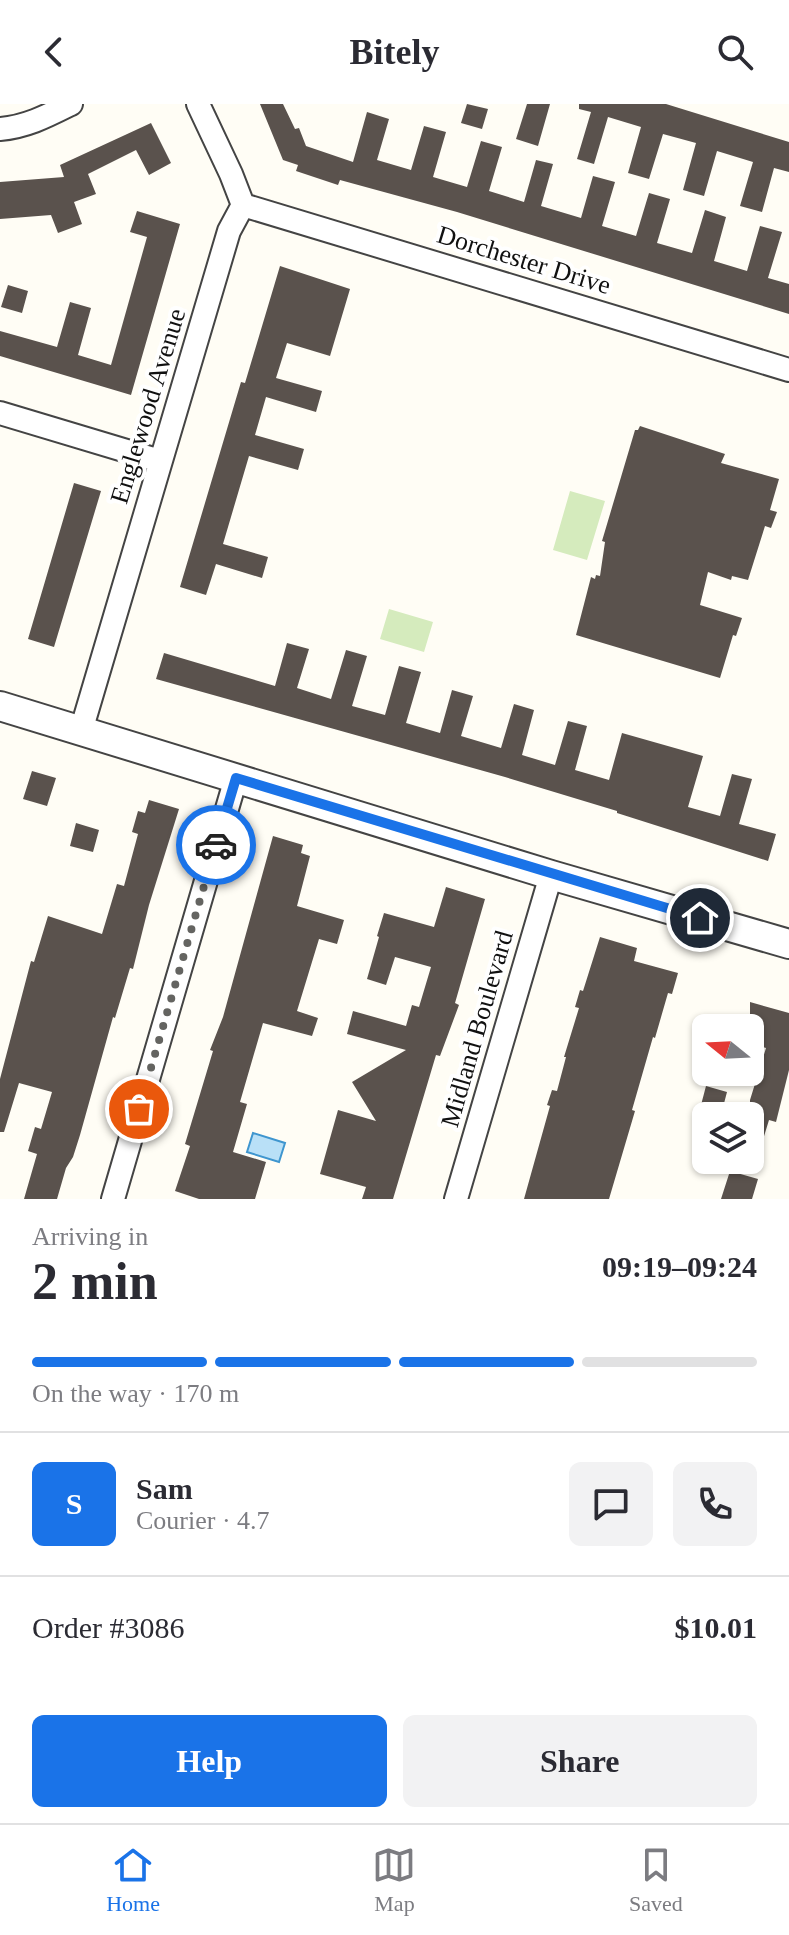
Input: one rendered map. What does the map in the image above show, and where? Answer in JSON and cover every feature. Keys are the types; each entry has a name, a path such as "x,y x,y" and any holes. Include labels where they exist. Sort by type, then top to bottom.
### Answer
{"street":[{"path":"0,129 39,120 71,104"},
{"path":"198,104 243,205"},
{"name":"Dorchester Drive","path":"243,205 789,370"},
{"name":"Englewood Avenue","path":"81,731 229,231 243,205"},
{"path":"0,413 160,461"},
{"path":"0,706 551,875 789,944"},
{"path":"113,1199 236,778"},
{"name":"Midland Boulevard","path":"456,1199 551,875"}],"green space":[{"path":"570,491 605,501 587,560 553,550"},
{"path":"389,609 433,622 424,652 380,639"}],"water":[{"path":"253,1133 285,1143 279,1162 247,1152"}],"building":[{"path":"260,104 283,104 295,129 299,128 306,146 353,162 367,112 389,119 377,160 411,170 424,126 446,132 433,177 467,187 481,141 502,147 489,191 524,202 536,160 553,164 541,206 581,218 593,176 615,182 602,226 636,236 649,193 670,199 657,243 692,253 705,210 726,217 714,261 747,271 760,226 782,232 768,278 789,284 789,314 457,212 340,180 338,185 296,171 298,165 283,160"},
{"path":"467,104 488,109 482,129 461,123"},
{"path":"527,104 550,104 538,146 516,139"},
{"path":"579,104 666,104 789,142 789,172 774,168 762,212 740,206 753,162 717,151 704,196 683,190 696,143 663,134 649,179 628,173 641,127 608,117 594,164 577,159 591,112 579,109"},
{"path":"151,123 171,163 149,175 136,150 88,174 96,194 74,202 82,224 58,233 51,215 0,219 0,182 64,177 60,165"},
{"path":"137,211 180,224 131,395 0,356 0,331 57,347 70,302 91,308 78,355 111,365 147,237 130,232"},
{"path":"280,266 350,289 330,356 287,343 276,378 322,391 316,412 266,397 255,435 304,449 298,470 249,456 223,544 268,557 262,578 216,564 206,595 180,587 241,382 245,383"},
{"path":"8,285 28,291 22,313 1,307"},
{"path":"640,426 725,454 721,463 779,479 770,510 777,512 771,528 765,526 748,580 732,576 731,580 708,572 700,605 742,618 736,636 733,635 720,678 576,635 591,577 595,579 596,575 600,576 605,542 602,541 635,430"},
{"path":"74,483 101,491 54,647 28,639"},
{"path":"287,643 309,649 297,688 331,699 346,650 367,656 352,706 385,715 399,666 421,672 406,723 440,733 452,690 473,696 461,736 501,748 514,704 534,710 522,755 555,765 568,721 587,726 575,770 609,780 622,733 703,756 688,807 720,816 732,774 752,779 739,824 776,834 768,861 505,777 156,679 164,653 275,686"},
{"path":"32,771 56,778 47,806 23,799"},
{"path":"149,800 179,809 133,969 130,968 113,1017 80,1135 57,1199 24,1199 37,1154 28,1151 35,1127 41,1129 52,1092 19,1083 4,1132 0,1132 0,1079 31,961 34,962 48,916 102,934 117,884 124,886 138,834 132,832 138,811 145,813"},
{"path":"76,823 99,830 93,852 70,846"},
{"path":"273,836 303,845 301,853 310,856 297,906 344,920 337,944 319,939 297,1011 318,1018 312,1036 263,1023 240,1102 247,1104 233,1152 266,1162 255,1199 199,1199 175,1191 190,1146 185,1144 213,1051 210,1050 223,1017"},
{"path":"446,887 485,899 455,1003 459,1005 440,1056 436,1055 393,1199 362,1199 366,1187 320,1174 338,1110 376,1121 352,1082 406,1050 347,1034 353,1011 406,1026 412,1005 419,1007 431,967 395,957 386,985 367,979 377,936 384,913 434,927"},
{"path":"600,937 637,948 634,961 678,973 672,994 668,993 653,1037 609,1199 524,1199 550,1106 547,1105 552,1090 557,1091 579,1008 575,1007"},
{"path":"750,1002 789,1013 789,1070 776,1122 769,1120 764,1136 764,1102 750,1100 754,1086 764,1086 764,1014 750,1014"},
{"path":"706,1086 727,1092 724,1102 702,1102"},
{"path":"729,1174 758,1179 752,1199 721,1199"}],"way so far":[{"path":"139,1109 216,845"}],"route":[{"path":"216,845 236,778 700,918"}]}
